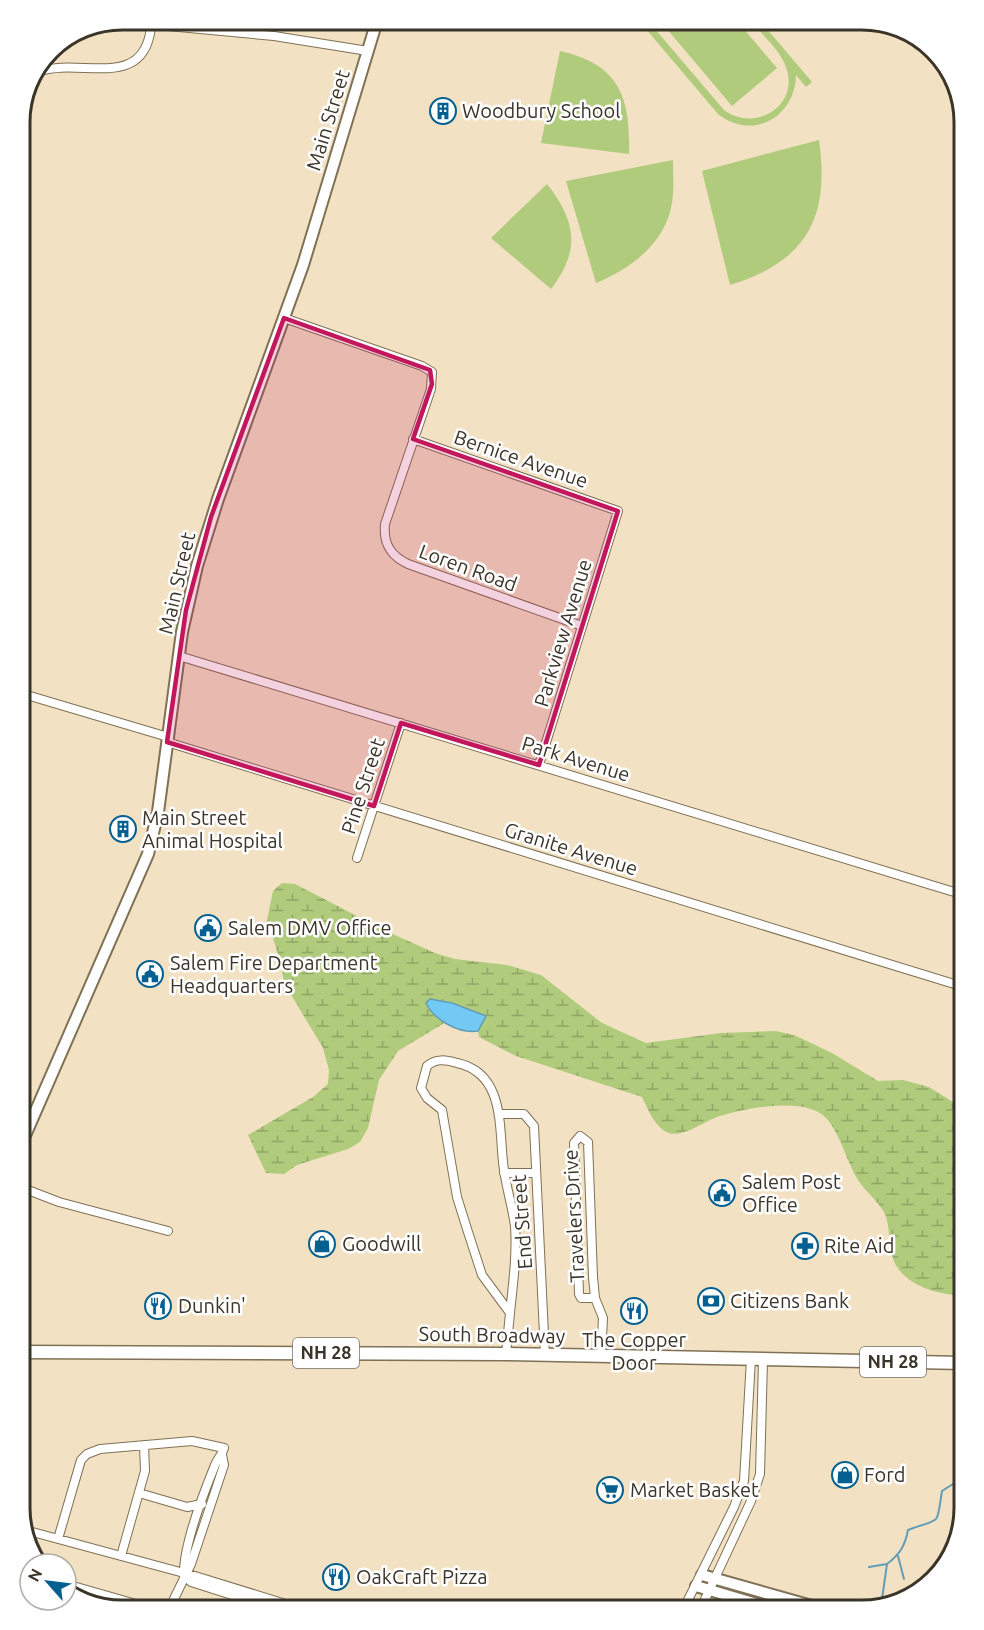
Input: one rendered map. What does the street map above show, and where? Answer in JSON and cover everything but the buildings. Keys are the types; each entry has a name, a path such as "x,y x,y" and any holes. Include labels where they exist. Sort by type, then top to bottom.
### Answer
{"main road":[{"name":"Main Street","path":"30,1124 148,854 158,813 190,591 204,542 284,318 374,30"},
{"name":"South Broadway","path":"30,1352 506,1354 954,1363"},
{"path":"702,1575 787,1600"},
{"path":"696,1586 738,1600"}],"street":[{"path":"47,69 57,67 108,69 132,63 144,51 150,30"},
{"path":"210,30 274,36 368,51"},
{"path":"284,318 430,370 432,384 413,439"},
{"name":"Bernice Avenue","path":"413,439 618,511"},
{"name":"Loren Road","path":"413,439 385,524 385,538 393,554 408,564 582,626"},
{"name":"Parkview Avenue","path":"539,765 618,511"},
{"name":"Park Avenue","path":"179,656 954,892"},
{"name":"Granite Avenue","path":"30,696 374,806 954,984"},
{"name":"Pine Street","path":"357,858 400,723"},
{"path":"506,1354 510,1313 515,1238 504,1173 500,1114 489,1086 477,1070 436,1060 427,1066 421,1088 427,1098 439,1106 444,1115 458,1197 482,1275 510,1313"},
{"name":"End Street","path":"500,1114 524,1114 531,1121 534,1132 544,1305 544,1356"},
{"name":"Travelers Drive","path":"595,1298 581,1298 579,1294 574,1143 581,1136 588,1142 595,1298 603,1318 602,1357"},
{"path":"504,1173 535,1173"},
{"path":"30,1190 78,1207 168,1230"},
{"path":"688,1600 702,1575 744,1480 757,1359"},
{"path":"705,1600 752,1501 760,1474 757,1359"},
{"path":"58,1539 81,1460 100,1449 192,1441 223,1452"},
{"path":"121,1556 145,1471 144,1445"},
{"path":"223,1452 216,1461 202,1504 184,1562 184,1575 191,1582 248,1600"},
{"path":"173,1600 191,1564 224,1465 223,1452"},
{"path":"139,1492 187,1507 198,1518"},
{"path":"187,1507 202,1504"},
{"path":"33,1532 269,1600"},
{"path":"78,1587 122,1600"}],"highlighted area":[{"path":"284,318 430,370 432,384 413,439 618,511 539,765 401,723 374,806 167,742 186,610 211,517"}],"green space":[{"path":"647,30 656,30 724,110 735,116 748,118 760,117 771,112 780,105 786,95 789,84 787,70 781,56 759,30 768,30 812,82 806,87 796,75 794,90 780,113 769,121 757,125 744,125 731,122 718,114"},
{"path":"668,30 745,30 777,68 732,106"},
{"path":"560,51 596,65 608,74 617,86 624,100 627,116 629,154 541,143"},
{"path":"819,140 821,192 816,214 808,233 795,249 778,263 730,285 702,171"},
{"path":"673,160 671,209 658,238 630,265 596,283 566,181"},
{"path":"547,184 564,211 571,236 571,248 567,261 551,289 491,238"},
{"path":"282,883 295,884 386,931 435,953 455,959 507,965 541,975 602,1023 646,1043 721,1033 776,1031 794,1035 832,1053 878,1081 903,1080 929,1087 954,1103 954,1295 924,1288 899,1270 892,1255 888,1223 884,1212 858,1180 831,1124 817,1111 805,1107 759,1107 714,1118 681,1133 669,1133 656,1123 642,1097 516,1056 479,1037 478,1031 486,1016 452,1003 430,999 431,1012 446,1022 398,1051 379,1080 368,1128 360,1142 348,1149 297,1165 284,1174 266,1173 248,1135 313,1097 328,1084 329,1070 323,1048 284,983 281,963 267,920 273,891"}],"water":[{"path":"430,999 452,1003 486,1016 478,1031 455,1028 435,1015 426,1003"}],"waterway":[{"path":"882,1598 887,1564 901,1549 908,1530 936,1520 942,1491 954,1483"},
{"path":"898,1556 904,1579"},
{"path":"869,1567 887,1564"}],"place":[{"name":"Woodbury School","path":"443,111"},
{"name":"Main Street Animal Hospital","path":"123,829"},
{"name":"Salem DMV Office","path":"208,928"},
{"name":"Salem Fire Department Headquarters","path":"150,974"},
{"name":"Salem Post Office","path":"722,1193"},
{"name":"Goodwill","path":"322,1244"},
{"name":"Rite Aid","path":"805,1246"},
{"name":"Citizens Bank","path":"711,1301"},
{"name":"Dunkin'","path":"158,1306"},
{"name":"The Copper Door","path":"634,1311"},
{"name":"Ford","path":"845,1475"},
{"name":"Market Basket","path":"610,1490"},
{"name":"OakCraft Pizza","path":"336,1577"}]}
